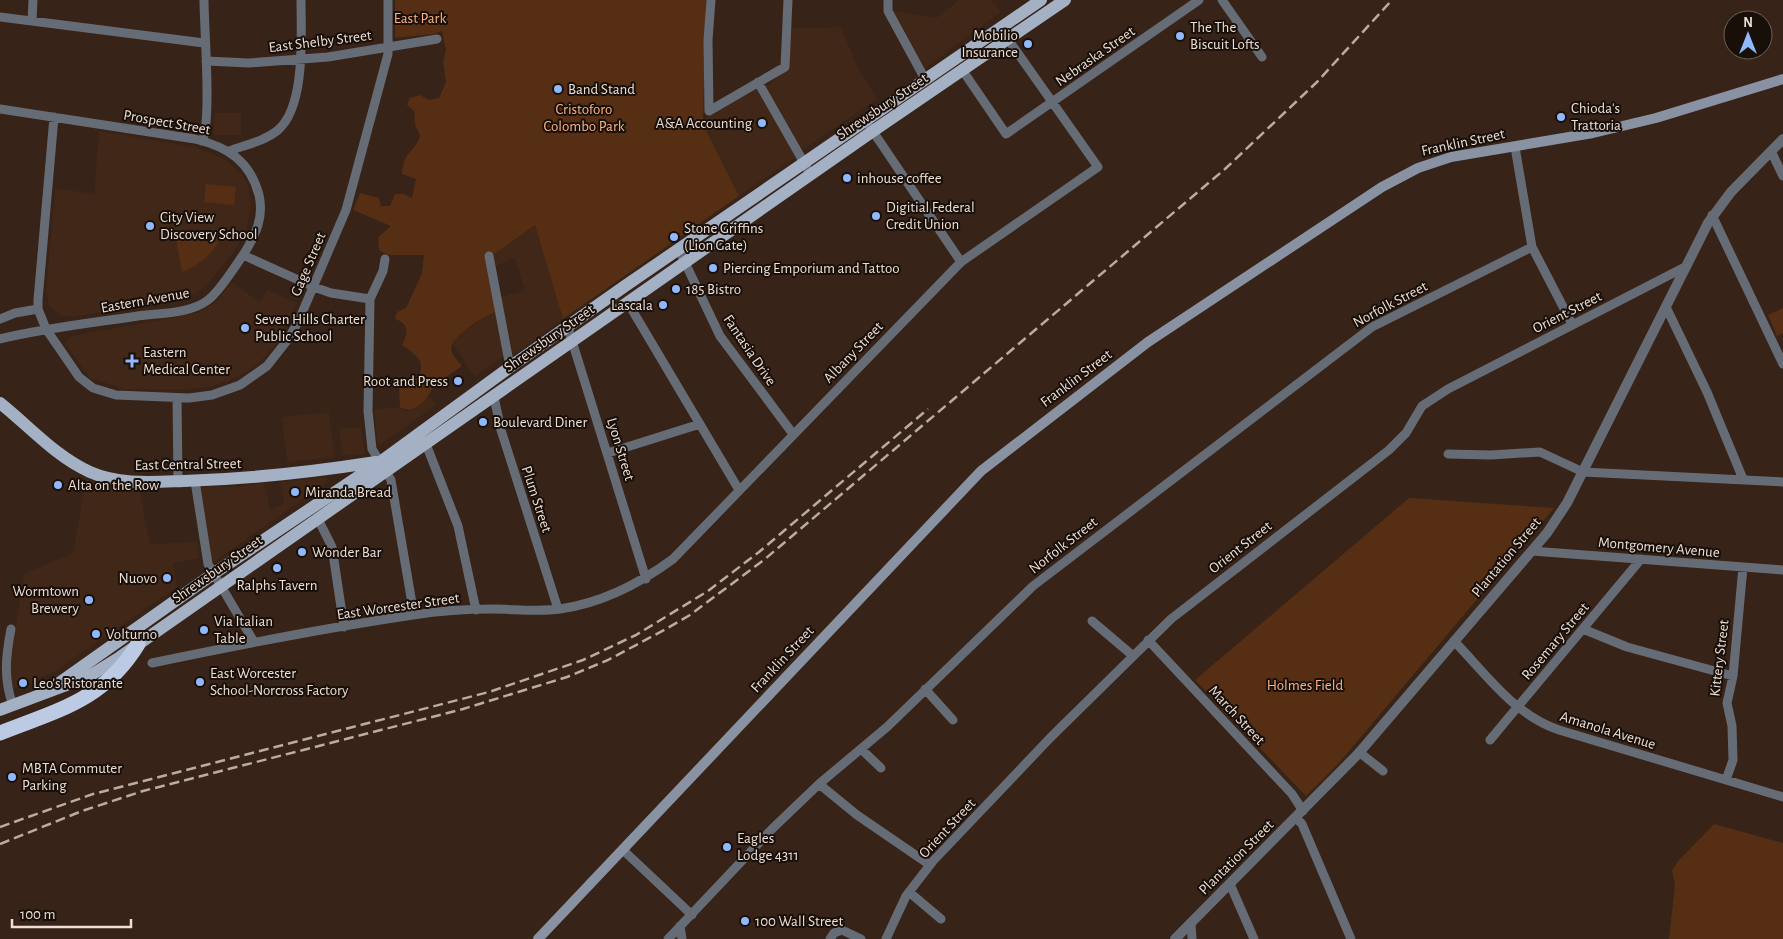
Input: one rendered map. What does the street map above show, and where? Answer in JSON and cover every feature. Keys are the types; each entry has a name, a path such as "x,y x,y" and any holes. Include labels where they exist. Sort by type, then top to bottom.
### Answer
{"highway":[{"path":"0,733 51,714 89,695 104,685 125,665 138,644"}],"main road":[{"name":"Shrewsbury Street","path":"401,462 963,70 1039,0"},
{"name":"Shrewsbury Street","path":"0,710 88,677 138,644 318,519 383,467 420,432 510,367 865,119 925,79 1065,0"},
{"name":"Franklin Street","path":"538,939 976,476 1148,342 1382,187 1409,172 1434,162 1593,133 1643,121 1783,79"},
{"name":"East Central Street","path":"0,403 64,456 90,472 121,481 235,480 333,469 383,467 401,462"},
{"name":"Shrewsbury Street","path":"47,692 337,489 383,467"},
{"path":"333,469 337,489"}],"street":[{"path":"32,21 33,0"},
{"path":"202,141 206,126 204,0"},
{"path":"229,151 267,137 286,121 297,93 300,59 301,0"},
{"name":"Gage Street","path":"38,310 46,329 79,377 93,388 125,397 200,397 223,392 245,382 264,369 289,338 314,287 346,210 390,46 388,0"},
{"path":"711,0 708,40 709,111 786,67 788,0"},
{"path":"888,0 888,11 925,79"},
{"name":"Nebraska Street","path":"963,70 1006,134 1199,0"},
{"path":"1222,0 1262,56"},
{"path":"0,17 204,43"},
{"path":"1004,34 1053,102"},
{"name":"East Shelby Street","path":"206,60 249,63 328,57 437,39"},
{"path":"758,82 811,175"},
{"name":"Albany Street","path":"646,579 673,559 961,262 1098,167 1053,102"},
{"name":"Prospect Street","path":"0,109 202,141 229,151"},
{"path":"0,319 15,313 38,310 54,117"},
{"path":"865,119 961,262"},
{"name":"Plantation Street","path":"1175,939 1300,815 1359,752 1560,516 1712,215 1731,192 1783,139"},
{"path":"1515,147 1532,247 1572,324"},
{"name":"Eastern Avenue","path":"0,339 46,329 182,310 198,305 213,296 243,255 256,230 260,204 255,182 249,169 229,151"},
{"path":"1771,152 1783,176"},
{"path":"1712,215 1783,364"},
{"name":"Norfolk Street","path":"668,939 772,829 819,784 926,690 1003,612 1054,568 1312,374 1353,339 1372,327 1532,247"},
{"name":"Fantasia Drive","path":"679,250 720,336 793,434"},
{"path":"243,255 331,293 370,299"},
{"path":"489,256 510,367"},
{"path":"384,259 383,271 370,299 368,412 372,449 392,486 414,615"},
{"name":"Orient Street","path":"886,939 898,910 930,865 1132,655 1176,614 1389,450 1403,436 1419,409 1427,401 1572,324 1686,267"},
{"path":"628,303 739,490"},
{"path":"1666,306 1707,392 1743,479"},
{"name":"Lyon Street","path":"568,328 646,579"},
{"name":"Plum Street","path":"494,397 501,430 558,609"},
{"path":"177,398 178,482"},
{"path":"608,453 700,424"},
{"path":"420,432 427,443 458,526 476,610"},
{"path":"1448,454 1491,455 1540,452 1583,472 1783,482"},
{"path":"195,481 208,564 254,642"},
{"path":"318,519 332,548 344,627"},
{"name":"Montgomery Avenue","path":"1532,551 1783,570"},
{"name":"Rosemary Street","path":"1490,740 1641,559"},
{"name":"Kittery Street","path":"1726,780 1733,760 1732,726 1726,703 1732,676 1743,567"},
{"name":"East Worcester Street","path":"152,663 254,642 414,615 476,610 558,609 615,594 646,579"},
{"path":"1092,621 1132,655"},
{"path":"11,629 5,663 8,693 13,706"},
{"path":"1583,629 1627,647 1732,676"},
{"name":"March Street","path":"1148,640 1292,794 1302,824 1351,939"},
{"name":"Amanola Avenue","path":"1454,641 1517,707 1549,727 1783,797"},
{"path":"926,690 953,720"},
{"path":"861,749 881,768"},
{"path":"1359,752 1383,771"},
{"path":"819,784 857,815 930,865"},
{"path":"623,850 692,915"},
{"path":"1230,884 1254,939"},
{"path":"909,892 941,919"},
{"path":"1191,923 1192,939"},
{"path":"680,926 682,939"},
{"path":"830,939 833,934 839,931 847,931 861,939"}],"shaded area":[{"path":"959,0 992,0 1001,12 925,68 894,11 936,18"},
{"path":"841,27 858,68 877,99 803,150 766,87 786,70 790,28"},
{"path":"759,86 796,157 739,196 703,124 703,120"},
{"path":"214,113 241,113 241,135 214,135"},
{"name":"City View Discovery School","path":"99,131 195,147 225,159 244,177 249,189 251,204 246,231 235,250 209,282 196,294 185,298 73,317 61,316 49,305 46,292 55,188 94,194"},
{"path":"535,224 563,319 513,355 501,297 525,290 515,258 495,266 493,254"},
{"path":"232,282 260,302 267,290 297,303 278,342 264,358 248,371 228,381 208,387 187,389 125,389 90,378 66,345 67,340 72,336 197,313 216,302"},
{"path":"497,311 504,356 475,377 452,343 457,335"},
{"path":"430,396 437,405 378,446 374,409 400,407 406,410 413,409"},
{"path":"329,412 335,457 287,462 282,417"},
{"path":"361,427 365,454 342,456 339,429"},
{"path":"327,477 328,482 212,563 199,487 231,487 264,483 270,509 284,504 280,482"},
{"path":"86,479 109,487 139,487 150,544 197,542 199,558 173,563 177,587 54,672 12,689 10,663 24,574 73,553"}],"green space":[{"name":"Cristoforo Colombo Park","path":"395,0 706,0 703,124 739,196 563,319 535,225 487,259 497,311 460,334 452,347 452,353 462,366 433,386 425,400 411,409 400,407 399,389 405,384 412,387 421,368 414,354 402,345 406,337 406,329 403,323 395,319 397,312 406,308 422,273 424,255 388,255 379,250 378,237 391,226 353,210 360,193 379,198 381,206 390,206 395,194 404,194 412,198 416,179 402,174 403,166 420,135 415,125 414,111 407,105 410,98 420,95 429,100 439,98 446,82 443,62 446,50 442,31 433,34 395,38"},
{"path":"206,184 236,187 234,205 204,202"},
{"path":"176,240 219,242 203,260 182,272"},
{"path":"1783,308 1783,333 1777,336 1768,315"},
{"name":"Holmes Field","path":"1409,498 1554,508 1339,763 1306,796 1195,680"},
{"path":"1714,824 1783,843 1783,939 1669,939 1675,884 1672,871 1678,861"}],"railway":[{"path":"0,844 82,811 143,791 463,709 567,677 608,660 690,615 765,559 1225,169 1317,82 1392,0"},
{"path":"0,827 93,794 489,692 583,660 636,635 708,591 759,552 928,409"}],"place":[{"name":"The The Biscuit Lofts","path":"1180,36"},
{"name":"Mobilio Insurance","path":"1028,44"},
{"name":"Band Stand","path":"558,89"},
{"name":"Chioda's Trattoria","path":"1561,117"},
{"name":"A&A Accounting","path":"762,123"},
{"name":"inhouse coffee","path":"847,178"},
{"name":"Digitial Federal Credit Union","path":"876,216"},
{"name":"City View Discovery School","path":"150,226"},
{"name":"Stone Griffins (Lion Gate)","path":"674,237"},
{"name":"Piercing Emporium and Tattoo","path":"713,268"},
{"name":"185 Bistro","path":"676,289"},
{"name":"Lascala","path":"663,305"},
{"name":"Seven Hills Charter Public School","path":"245,328"},
{"name":"Eastern Medical Center","path":"132,361"},
{"name":"Root and Press","path":"458,381"},
{"name":"Boulevard Diner","path":"483,422"},
{"name":"Alta on the Row","path":"58,485"},
{"name":"Miranda Bread","path":"295,492"},
{"name":"Wonder Bar","path":"302,552"},
{"name":"Ralphs Tavern","path":"277,568"},
{"name":"Nuovo","path":"167,578"},
{"name":"Wormtown Brewery","path":"89,600"},
{"name":"Via Italian Table","path":"204,630"},
{"name":"Volturno","path":"96,634"},
{"name":"East Worcester School-Norcross Factory","path":"200,682"},
{"name":"Leo's Ristorante","path":"23,683"},
{"name":"MBTA Commuter Parking","path":"12,777"},
{"name":"Eagles Lodge 4311","path":"727,847"},
{"name":"100 Wall Street","path":"745,921"}],"park label":[{"name":"East Park","path":"420,18"}]}
